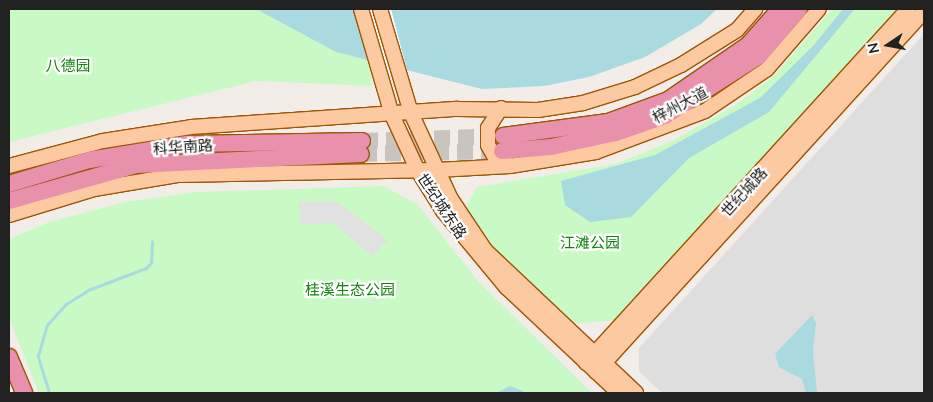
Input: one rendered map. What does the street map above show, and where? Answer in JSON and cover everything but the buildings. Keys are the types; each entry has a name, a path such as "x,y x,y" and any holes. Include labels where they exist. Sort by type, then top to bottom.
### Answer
{"highway":[{"name":"梓州大道","path":"780,9 748,45 668,100 608,122 503,143 560,145 665,116 759,56 799,9"},
{"name":"科华南路","path":"9,184 89,160 187,144 362,147 136,165 9,201"},
{"path":"9,358 19,393"},
{"path":"9,358 24,393"}],"main road":[{"name":"世纪城东路","path":"361,9 392,115 418,171 475,255 595,363"},
{"name":"世纪城东路","path":"380,9 397,74 437,170 486,250 595,363"},
{"path":"9,166 133,135 412,113 501,108 538,110 583,103 635,87 737,30 755,9"},
{"path":"9,215 94,188 179,175 418,171 510,166 596,152 705,111 767,69 819,9"},
{"name":"世纪城路","path":"595,363 908,9"},
{"name":"世纪城路","path":"595,363 924,12"},
{"path":"501,108 488,128 488,145 497,161 510,166"},
{"path":"136,165 179,175"},
{"path":"595,363 619,393"},
{"path":"595,363 636,393"}],"shaded area":[{"path":"924,34 924,393 662,393 639,371 639,348"},
{"path":"336,201 388,240 372,256 333,223 300,224 299,202"}],"green space":[{"name":"八德园","path":"9,9 256,9 336,52 371,61 372,86 256,81 9,142"},
{"name":"江滩公园","path":"832,9 896,9 618,320 572,324 513,271 469,216 467,204 477,187 615,164 672,141 734,106 775,75"},
{"name":"桂溪生态公园","path":"383,186 417,204 478,281 592,393 39,393 9,318 9,239 49,222 125,202 197,192"}],"water":[{"path":"256,9 717,9 701,24 645,57 589,77 544,86 482,89 336,52"},
{"path":"843,9 855,9 769,112 689,158 631,217 590,222 565,205 561,181 655,155 760,98 813,46"},
{"path":"812,315 816,323 813,351 817,393 806,393 802,379 779,367 775,354"},
{"path":"510,386 524,393 496,393"}],"pier":[{"path":"354,9 391,9 407,70 373,80"}],"waterway":[{"path":"49,393 38,356 47,325 66,304 88,290 146,268 151,263 152,242"}],"ferry route":[{"path":"419,9 461,9"}],"tunnel":[{"path":"362,141 503,136"},
{"path":"361,154 502,151"}]}
